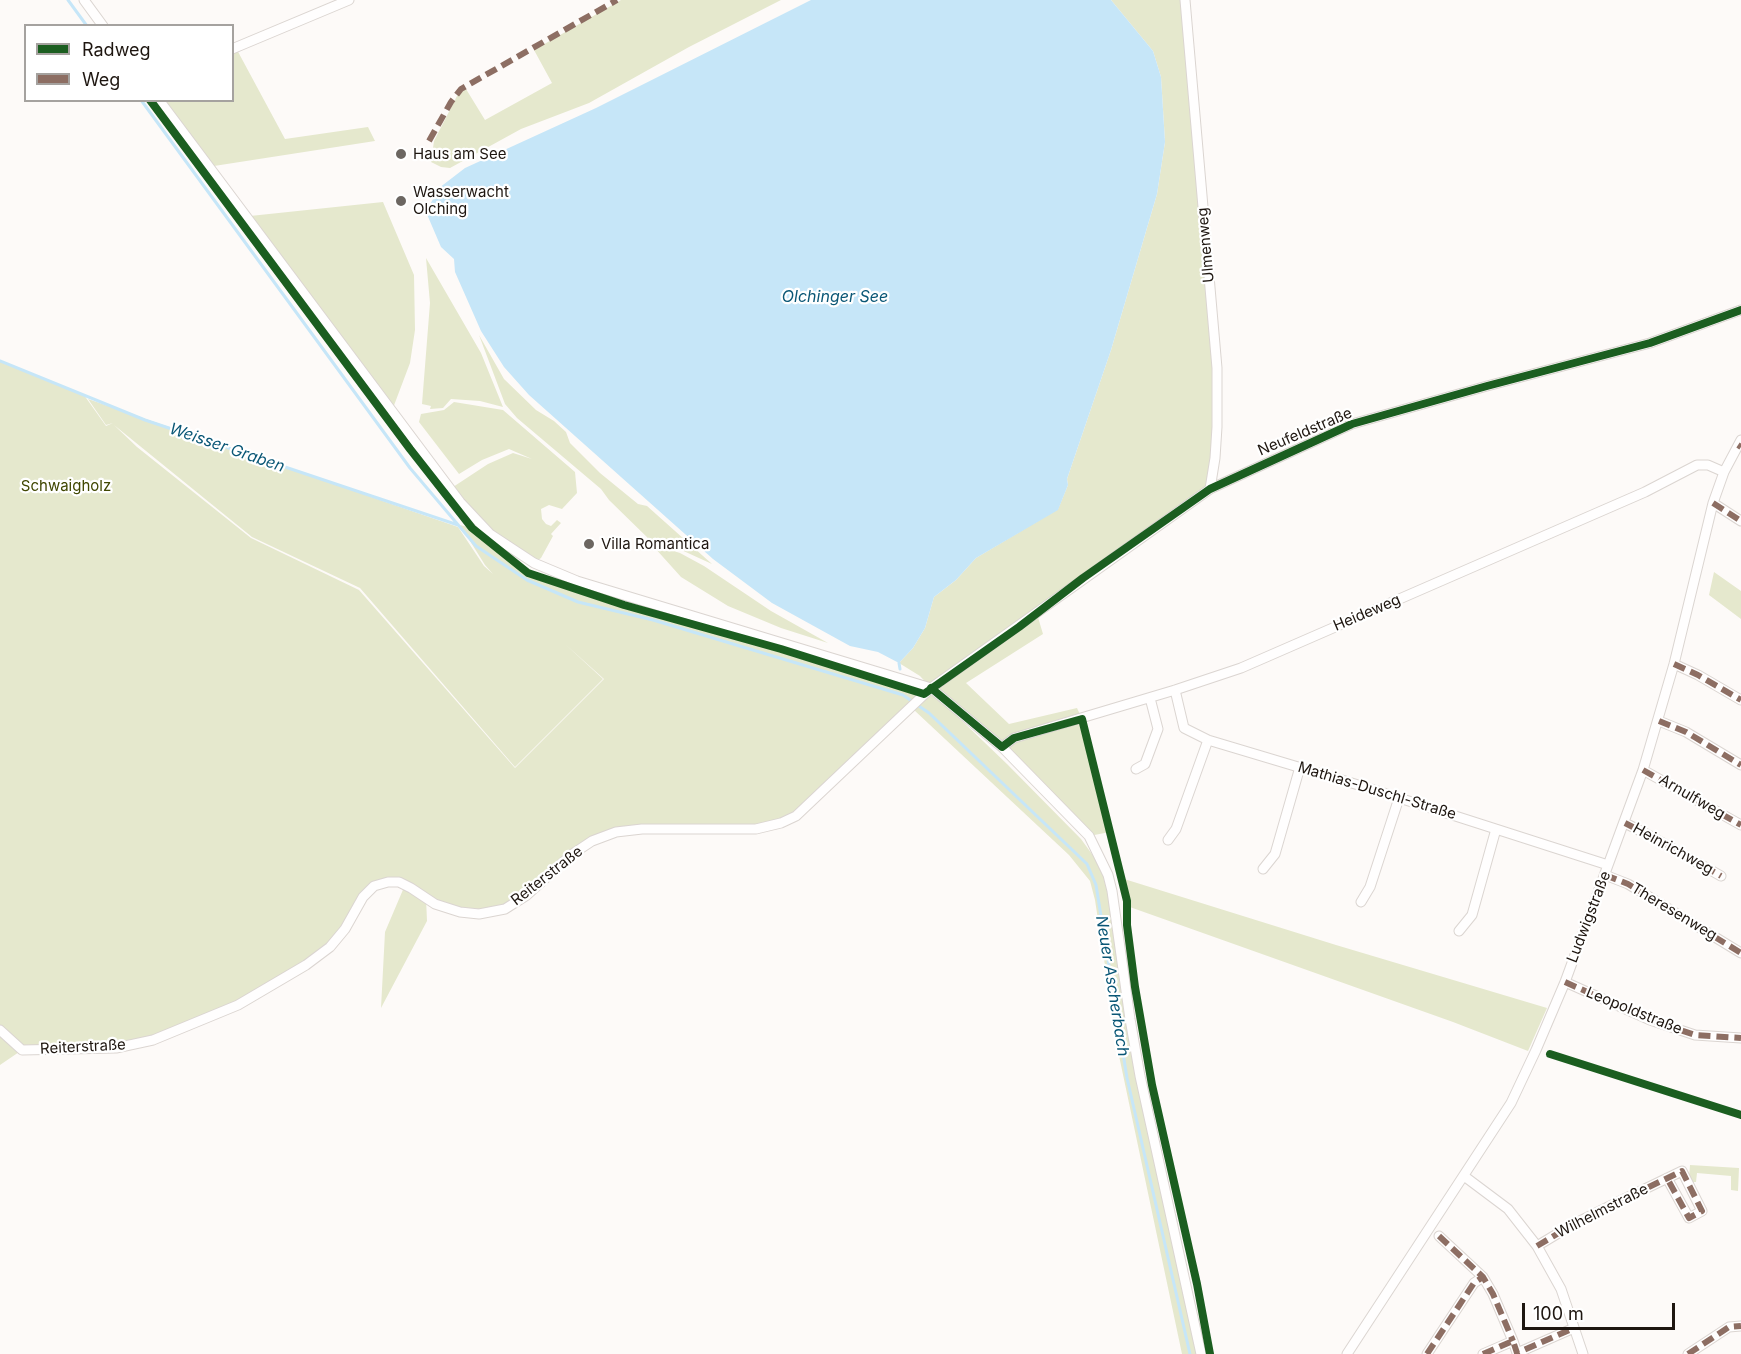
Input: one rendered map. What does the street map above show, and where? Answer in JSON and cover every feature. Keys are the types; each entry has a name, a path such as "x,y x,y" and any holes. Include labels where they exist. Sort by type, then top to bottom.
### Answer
{"street":[{"path":"84,0 102,24"},
{"path":"234,48 349,0"},
{"name":"Ulmenweg","path":"1185,0 1216,368 1217,427 1210,489"},
{"path":"160,102 460,502 490,534 534,563 578,581 931,688 1002,747 1089,836 1108,875 1115,905 1140,1076 1201,1354"},
{"name":"Neufeldstraße","path":"931,688 1210,489 1353,424 1650,343 1741,310"},
{"name":"Ludwigstraße","path":"1347,1354 1511,1103 1536,1050 1565,982 1643,770 1674,664 1713,503 1724,472 1740,444"},
{"name":"Heideweg","path":"1002,747 1014,738 1150,698 1241,668 1645,492 1697,465 1708,465 1724,472"},
{"path":"1713,503 1741,521"},
{"path":"1674,664 1741,700"},
{"name":"Reiterstraße","path":"0,1030 22,1050 116,1048 153,1040 238,1005 306,965 330,946 345,929 363,897 374,886 399,882 435,904 460,912 479,914 505,909 527,895 571,855 592,841 615,832 642,829 756,829 781,823 796,816 931,688"},
{"name":"Mathias-Duschl-Straße","path":"1175,690 1184,728 1208,740 1496,829 1607,870"},
{"path":"1136,769 1145,764 1158,729 1150,698"},
{"path":"1659,721 1686,732 1741,765"},
{"path":"1168,840 1176,829 1208,740"},
{"path":"1263,869 1275,854 1300,767"},
{"name":"Arnulfweg","path":"1643,770 1741,825"},
{"path":"1360,902 1370,887 1399,798"},
{"name":"Heinrichweg","path":"1624,823 1721,876"},
{"path":"1459,931 1472,915 1496,829"},
{"name":"Theresenweg","path":"1607,870 1738,951"},
{"path":"1738,951 1741,939"},
{"name":"Leopoldstraße","path":"1565,982 1650,1020 1695,1035 1741,1038"},
{"path":"1682,1171 1702,1211 1689,1218 1667,1178 1682,1171"},
{"path":"1464,1176 1508,1209 1538,1246 1560,1288 1584,1354"},
{"name":"Wilhelmstraße","path":"1538,1246 1572,1225 1667,1178"},
{"path":"1439,1236 1483,1278 1493,1294 1517,1353 1574,1328"},
{"path":"1427,1354 1474,1283 1483,1278"},
{"path":"1688,1354 1729,1327 1741,1326"},
{"path":"1482,1354 1513,1341"}],"green space":[{"path":"621,0 781,0 689,47 589,103 521,129 450,168 431,162 434,141 458,94 466,89 485,120 552,83 534,50"},
{"path":"1111,0 1185,0 1217,368 1210,489 1037,614 1043,634 966,683 1009,724 1077,708 1082,719 1110,832 1089,836 1002,747 931,688 920,676 899,663 913,648 925,628 934,597 956,580 976,558 1058,509 1068,485 1067,479 1111,350 1157,194 1165,142 1161,77 1153,51"},
{"path":"236,48 285,139 368,127 375,141 214,166 167,102 234,102 234,49"},
{"path":"383,202 414,275 415,330 410,363 393,408 250,216"},
{"path":"426,258 481,353 503,407 480,401 451,399 443,408 430,409 431,406 422,404 430,303"},
{"path":"479,335 504,379 536,410 566,432 570,443 600,473 638,504 647,506 712,564 677,548 652,542 609,500 601,489 517,418 505,404"},
{"name":"Schwaigholz","path":"0,361 84,395 106,426 113,423 106,425 88,399 458,527 484,566 493,574 460,525 472,528 528,573 624,605 781,649 914,690 918,700 796,816 756,829 642,829 592,841 528,893 503,907 460,912 426,898 427,921 381,1008 385,932 405,885 374,886 330,947 238,1005 153,1040 116,1048 22,1050 0,1065","holes":["114,425 252,537 360,588 515,767 603,679 565,644 604,679 515,768 359,590 251,538 137,447"]},
{"path":"454,402 503,410 575,472 577,493 562,509 549,505 541,509 542,519 546,524 551,526 557,520 561,523 551,534 553,536 541,558 534,563 490,534 450,489 488,464 513,453 532,459 509,449 482,460 459,474 419,422 421,414 444,410"},
{"path":"655,545 680,553 704,566 771,611 828,643 781,628 728,606 681,577 654,547"},
{"path":"1714,572 1741,591 1741,619 1709,595"},
{"path":"935,695 1081,839 1097,861 1106,880 1121,992 1197,1354 1182,1354 1118,1051 1095,900 1090,881 1069,855 914,710 929,696"},
{"path":"1121,878 1547,1008 1528,1051 1127,906"},
{"path":"1690,1165 1739,1168 1738,1191 1731,1190 1731,1176 1697,1173 1696,1182 1691,1182"}],"water":[{"name":"Olchinger See","path":"811,0 1111,0 1153,51 1161,77 1165,142 1157,194 1111,350 1058,510 976,558 956,580 934,597 925,628 913,648 899,663 878,652 850,646 772,603 713,559 529,395 504,367 481,331 455,272 454,259 441,247 426,212 439,188 465,168 596,108"}],"waterway":[{"path":"68,0 86,24"},
{"name":"Neuer Ascherbach","path":"142,102 410,468 476,546 527,580 578,602 653,620 903,695 929,713 1087,864 1096,885 1127,1078 1190,1354"},
{"name":"Weisser Graben","path":"0,361 145,420 458,525"},
{"path":"899,663 900,669"}],"marked path":[{"path":"429,141 461,89 617,0"},
{"path":"1713,503 1741,521"},
{"path":"1674,664 1741,700"},
{"path":"1659,721 1686,732 1741,765"},
{"path":"1643,770 1741,825"},
{"path":"1625,823 1721,876"},
{"path":"1605,875 1628,884 1741,953"},
{"path":"1565,982 1650,1020 1695,1035 1741,1038"},
{"path":"1537,1246 1572,1225 1620,1201 1682,1171 1702,1211 1689,1218 1667,1178"},
{"path":"1439,1236 1483,1277 1493,1294 1513,1341"},
{"path":"1427,1354 1474,1283 1483,1277"},
{"path":"1688,1354 1729,1327 1741,1326"},
{"path":"1483,1354 1513,1341 1517,1353 1574,1328"}],"cycle path":[{"path":"151,102 410,449 472,528 528,573 624,605 781,649 924,694 1210,489 1352,424 1650,343 1741,310"},
{"path":"931,688 1002,747 1014,738 1082,719 1127,901 1127,925 1135,987 1152,1085 1197,1284 1210,1354"},
{"path":"1550,1054 1741,1115"}],"place":[{"name":"Haus am See","path":"401,154"},
{"name":"Wasserwacht Olching","path":"401,201"},
{"name":"Villa Romantica","path":"589,544"}]}
